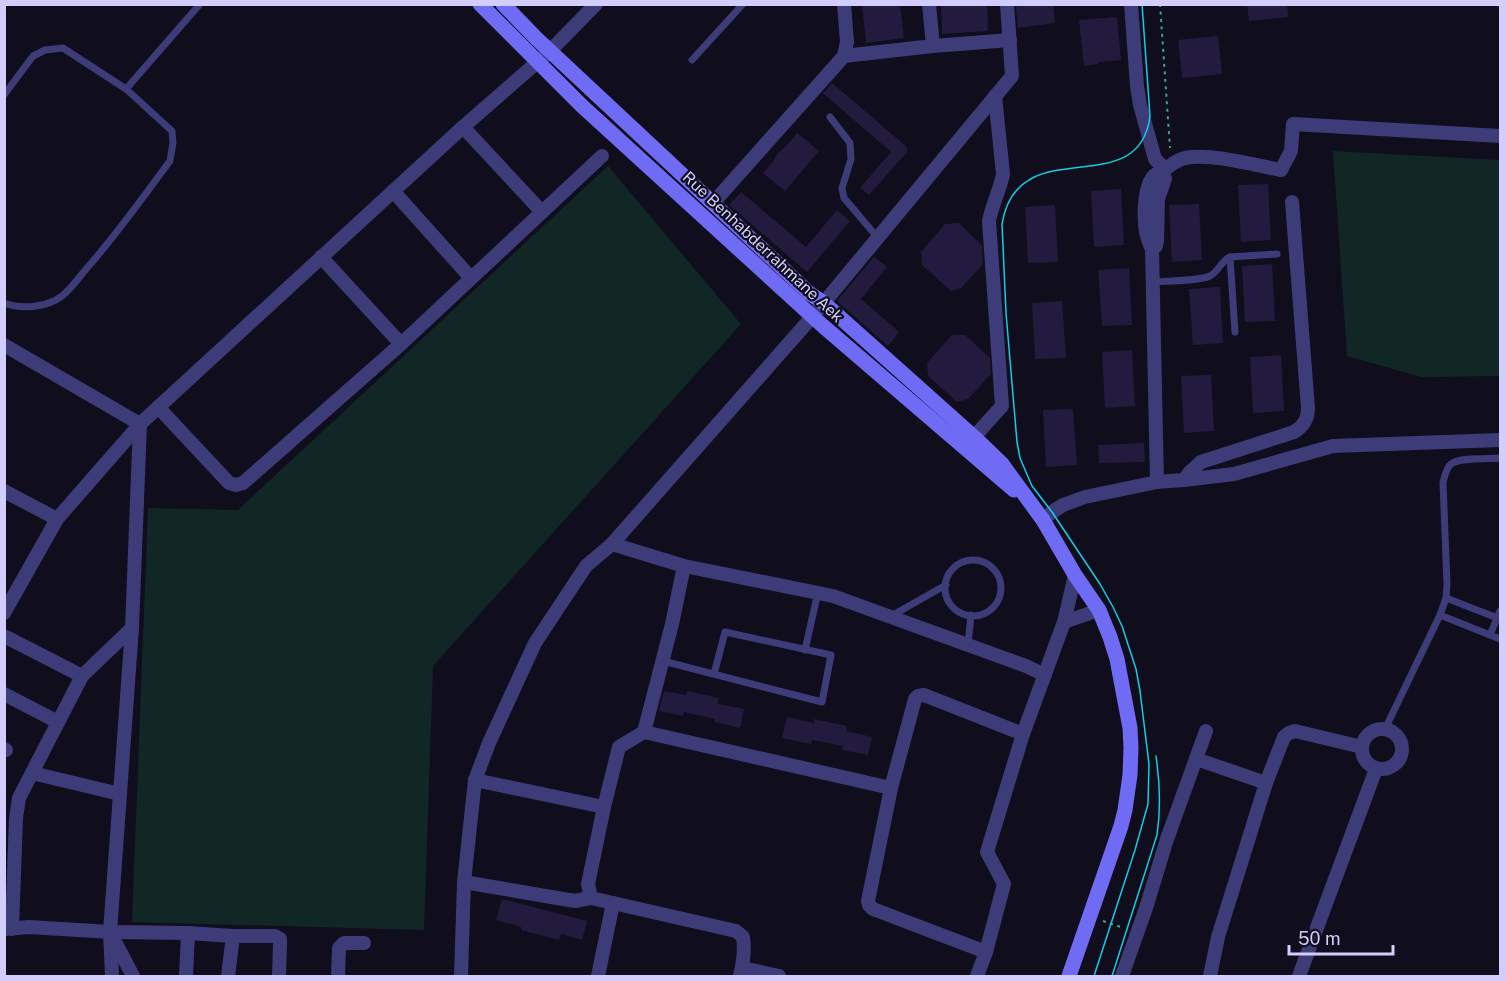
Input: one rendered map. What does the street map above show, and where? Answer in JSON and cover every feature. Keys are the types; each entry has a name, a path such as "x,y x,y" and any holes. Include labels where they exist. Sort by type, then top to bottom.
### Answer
{"main road":[{"name":"Rue Benhabderrahmane Aek","path":"480,4 582,106 812,317 1032,506"},
{"name":"Rue Benhabderrahmane Aek","path":"503,4 550,51 809,293 824,303 1002,464 1042,520 1099,610 1117,658 1130,728 1130,775 1121,826 1069,976"}],"street":[{"path":"4,613 57,519 140,424 463,127 550,51 596,4"},
{"path":"713,203 844,56 847,42 844,4"},
{"path":"929,4 933,46"},
{"path":"461,976 464,882 476,780 489,743 535,643 586,566 612,544 812,317 1012,76 1007,4"},
{"path":"1131,4 1140,105 1155,159 1166,169 1166,179 1158,199 1157,241 1156,246 1152,249 1157,482"},
{"path":"844,56 1010,40"},
{"path":"974,437 1002,406 989,221 1003,174 995,96"},
{"path":"1166,169 1184,158 1209,158 1281,170 1291,151 1293,124 1500,136"},
{"path":"463,127 542,212"},
{"path":"158,407 229,483 236,486 243,483 401,344 602,156"},
{"path":"393,191 471,278"},
{"path":"1184,480 1188,473 1201,462 1294,432 1306,419 1308,408 1292,202"},
{"path":"321,257 401,344"},
{"path":"4,345 140,424"},
{"path":"112,976 110,932 132,628 140,424"},
{"path":"1042,520 1063,505 1085,497 1157,482 1234,474 1333,446 1500,440"},
{"path":"4,491 57,519"},
{"path":"612,544 684,566 833,596 1045,675"},
{"path":"644,732 672,624 684,566"},
{"path":"977,976 986,952 1004,884 987,852 1023,734 1064,622 1075,575"},
{"path":"1064,622 1099,610"},
{"path":"132,628 82,676 19,798 9,882 8,929 29,927 110,932 274,936 280,939 279,976"},
{"path":"4,636 82,676"},
{"path":"4,694 58,723"},
{"path":"986,952 873,909 868,901 891,788 915,699 924,695 1023,734"},
{"path":"1385,729 1397,735 1401,741 1402,754 1395,765 1382,770 1365,760 1362,747 1367,735 1372,731 1385,729"},
{"path":"1122,976 1167,839 1206,731"},
{"path":"1210,976 1218,937 1266,783 1284,737 1295,731 1362,747"},
{"path":"591,898 588,884 619,747 644,732 891,788"},
{"path":"1196,759 1266,783"},
{"path":"1299,976 1376,768"},
{"path":"32,773 120,794"},
{"path":"476,780 604,807"},
{"path":"4,794 19,798"},
{"path":"464,882 575,901 591,898 736,931 743,937 744,944 741,972 779,976"},
{"path":"598,976 613,903"},
{"path":"110,932 134,976"},
{"path":"186,976 188,933"},
{"path":"228,976 233,936"},
{"path":"338,976 339,948 344,943 364,943"}],"lane":[{"path":"126,89 200,4"},
{"path":"692,60 743,4"},
{"path":"4,95 33,56 45,50 63,48 126,89 172,131 173,143 170,161 101,252 63,295 38,306 4,303"},
{"path":"830,117 850,143 851,159 842,188 844,198 878,238"},
{"path":"1153,282 1205,278 1215,272 1230,257 1277,254"},
{"path":"1230,257 1235,332"},
{"path":"1385,729 1446,598 1443,482 1446,471 1451,464 1460,461 1500,458"},
{"path":"971,560 990,565 1000,581 1001,590 995,606 980,615 971,615 955,609 949,602 946,585 948,575 954,568 962,562 971,560"},
{"path":"891,616 946,585"},
{"path":"805,650 818,592"},
{"path":"1446,598 1499,616 1490,635"},
{"path":"969,645 971,615"},
{"path":"1440,615 1500,639"},
{"path":"663,661 822,702 831,655 725,632 714,674"}],"path":[{"path":"1160,4 1166,169"},
{"path":"1090,915 1110,924 1138,931"}],"green space":[{"path":"1333,151 1500,160 1500,376 1421,377 1347,356"},
{"path":"608,166 741,324 433,666 424,930 132,922 148,508 238,510"}],"building":[{"path":"862,4 900,4 904,38 866,43"},
{"path":"941,4 987,4 988,31 942,34"},
{"path":"1016,4 1053,4 1055,23 1018,28"},
{"path":"1247,4 1287,4 1288,17 1249,21"},
{"path":"1117,17 1121,60 1084,66 1079,20"},
{"path":"1218,36 1222,74 1182,78 1178,40"},
{"path":"832,83 907,147 907,152 869,195 860,188 891,152 823,93"},
{"path":"797,133 819,151 785,191 763,173"},
{"path":"1268,184 1271,240 1241,242 1238,185"},
{"path":"1121,189 1124,245 1094,247 1091,191"},
{"path":"741,192 806,247 837,210 850,221 807,272 729,205"},
{"path":"1199,204 1202,260 1172,262 1169,205"},
{"path":"1055,205 1058,262 1028,263 1025,207"},
{"path":"959,223 982,246 983,264 961,288 951,291 922,265 921,252 945,224"},
{"path":"874,257 887,267 861,299 899,332 888,346 837,301"},
{"path":"1272,264 1275,321 1245,322 1242,266"},
{"path":"1129,268 1132,325 1102,326 1098,270"},
{"path":"1220,287 1223,343 1193,345 1189,289"},
{"path":"1062,301 1066,358 1035,359 1032,303"},
{"path":"952,335 965,335 990,358 991,374 968,399 957,402 928,376 927,363"},
{"path":"1132,350 1135,406 1105,408 1102,352"},
{"path":"1281,355 1284,411 1253,413 1250,357"},
{"path":"1211,375 1214,431 1184,433 1181,376"},
{"path":"1073,409 1077,465 1046,467 1043,410"},
{"path":"1144,443 1145,462 1099,463 1098,445"},
{"path":"664,691 686,695 687,691 719,698 718,704 744,709 740,728 684,712 683,716 659,711"},
{"path":"787,717 814,723 814,719 847,726 846,731 872,737 868,755 842,750 843,746 812,740 811,744 782,738"},
{"path":"502,899 587,921 582,940 561,934 559,940 521,930 521,927 496,920"}],"tram line":[{"path":"1094,976 1148,804 1149,764 1136,669 1122,626 1100,584 1032,486 1020,458 1006,313 1002,224 1013,195 1030,179 1053,171 1103,164 1124,157 1141,142 1150,116 1142,4"},
{"path":"1112,976 1157,835 1160,795 1156,756"}]}
